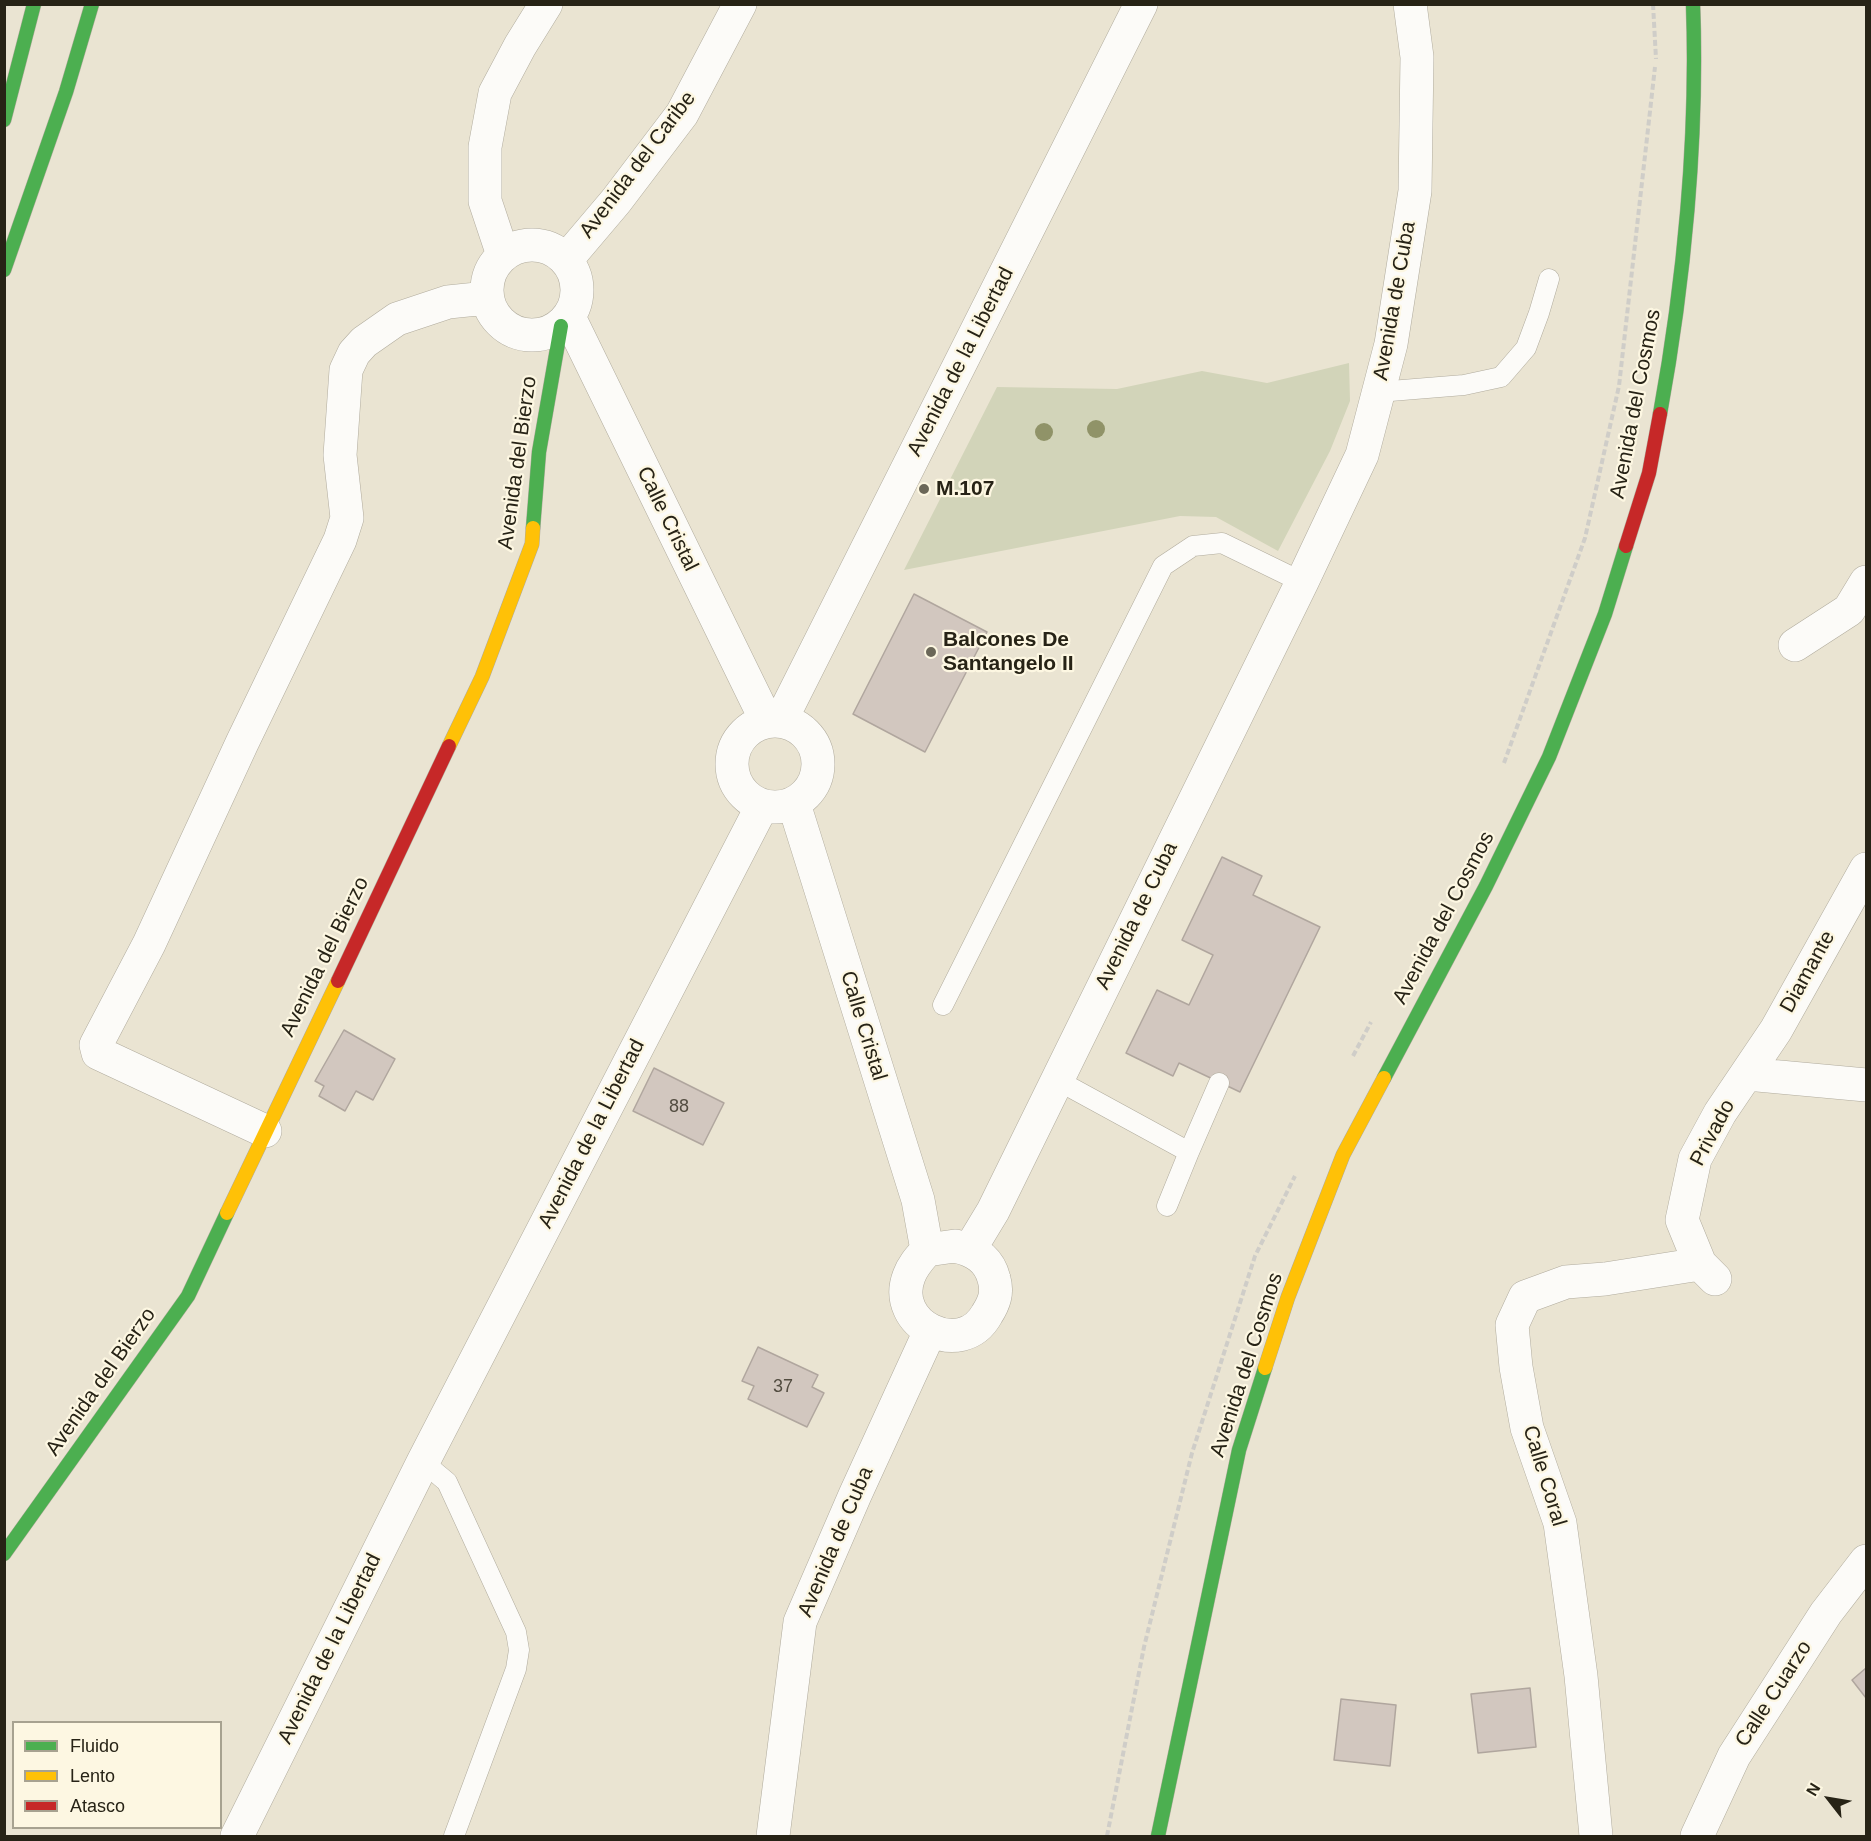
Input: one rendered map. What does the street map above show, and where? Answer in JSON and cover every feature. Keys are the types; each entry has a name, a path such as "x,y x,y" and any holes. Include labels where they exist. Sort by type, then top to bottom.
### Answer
{"main road":[{"path":"4,120 34,4"},
{"path":"4,270 66,92 92,4"},
{"name":"Avenida del Cosmos","path":"1158,1836 1239,1450 1288,1298 1343,1155 1486,886 1549,757 1605,614 1649,473 1673,343 1690,172 1693,4"},
{"name":"Avenida del Bierzo","path":"4,1554 188,1296 482,677 532,544 539,452 565,321"}],"street":[{"path":"503,255 484,201 485,147 495,93 546,4"},
{"name":"Avenida del Caribe","path":"566,260 616,201 682,114 740,4"},
{"name":"Avenida de la Libertad","path":"773,720 1141,4"},
{"name":"Avenida de Cuba","path":"970,1249 993,1211 1362,455 1391,344 1415,191 1417,57 1410,4"},
{"path":"532,244 554,250 566,260 575,273 577,286 576,302 565,321 547,334 531,336 515,333 495,317 487,298 486,287 493,267 503,255 517,247 532,244"},
{"path":"265,1131 148,1074 108,1059 98,1053 96,1045 149,944 242,743 340,540 347,518 340,455 346,370 354,353 364,342 397,319 448,302 487,298"},
{"name":"Calle Cristal","path":"565,321 773,720"},
{"path":"1795,645 1849,610 1866,582"},
{"path":"773,720 803,730 813,741 819,761 818,776 794,804 777,808 762,806 741,793 733,779 730,764 733,750 740,736 773,720"},
{"name":"Calle Cristal","path":"794,804 918,1200 927,1250"},
{"name":"Avenida de la Libertad","path":"237,1836 423,1462 762,806"},
{"name":"Diamante","path":"1747,1074 1776,1030 1866,869"},
{"path":"1747,1074 1866,1084"},
{"name":"Privado","path":"1707,1272 1682,1220 1695,1159 1720,1113 1747,1074"},
{"path":"955,1245 970,1249 983,1259 992,1271 996,1286 995,1302 983,1322 971,1331 960,1335 945,1335 930,1331 920,1324 910,1311 906,1296 908,1279 914,1265 927,1250 955,1245"},
{"name":"Calle Coral","path":"1596,1836 1581,1676 1560,1523 1527,1428 1516,1367 1512,1325 1525,1297 1566,1282 1707,1272"},
{"name":"Avenida de Cuba","path":"773,1836 800,1622 930,1331"},
{"name":"Calle Cuarzo","path":"1697,1836 1734,1756 1826,1613 1866,1561"}],"lane":[{"path":"1694,31 1701,4"},
{"path":"1378,392 1464,384 1501,377 1526,348 1549,279"},
{"path":"943,1005 1163,566 1193,546 1222,543 1302,582"},
{"path":"1057,1080 1189,1152"},
{"path":"1167,1206 1219,1083"},
{"path":"423,1462 447,1482 516,1632 519,1650 516,1669 454,1836"}],"path":[{"path":"1501,771 1585,538 1619,386 1656,63 1653,4"},
{"path":"1351,1059 1372,1021"},
{"path":"1107,1836 1144,1647 1192,1453 1255,1256 1296,1173"}],"green space":[{"path":"1349,363 1350,401 1330,451 1278,551 1216,517 1180,516 904,570 997,387 1117,389 1202,371 1267,383"}],"building":[{"name":"Balcones De Santangelo II","path":"914,594 987,632 925,752 853,714"},
{"path":"1222,857 1262,876 1253,895 1320,927 1240,1092 1179,1063 1173,1076 1126,1053 1157,990 1189,1005 1213,955 1182,940"},
{"path":"344,1030 395,1059 373,1100 356,1091 345,1111 319,1096 324,1086 315,1081"},
{"path":"654,1068 724,1103 703,1145 633,1111"},
{"path":"758,1347 818,1375 812,1387 824,1393 807,1427 748,1399 754,1386 742,1381"},
{"path":"1866,1668 1866,1698 1852,1680"},
{"path":"1530,1688 1536,1747 1478,1753 1471,1694"},
{"path":"1341,1699 1396,1705 1390,1766 1334,1760"}],"traffic: fast":[{"path":"4,120 34,4"},
{"path":"4,270 66,92 92,4"},
{"path":"1660,414 1676,314 1687,210 1693,106 1693,4"},
{"path":"533,528 539,452 561,326"},
{"path":"1384,1078 1486,886 1549,757 1605,614 1626,546"},
{"path":"4,1554 188,1296 227,1213"},
{"path":"1158,1836 1239,1450 1265,1368"}],"traffic: slow":[{"path":"449,746 482,677 532,544 533,528"},
{"path":"227,1213 338,981"},
{"path":"1265,1368 1288,1297 1343,1155 1384,1078"}],"traffic: jam":[{"path":"1626,546 1649,473 1660,414"},
{"path":"338,981 449,746"}],"place":[{"name":"M.107","path":"924,489"},
{"name":"Balcones De Santangelo II","path":"931,652"}]}
